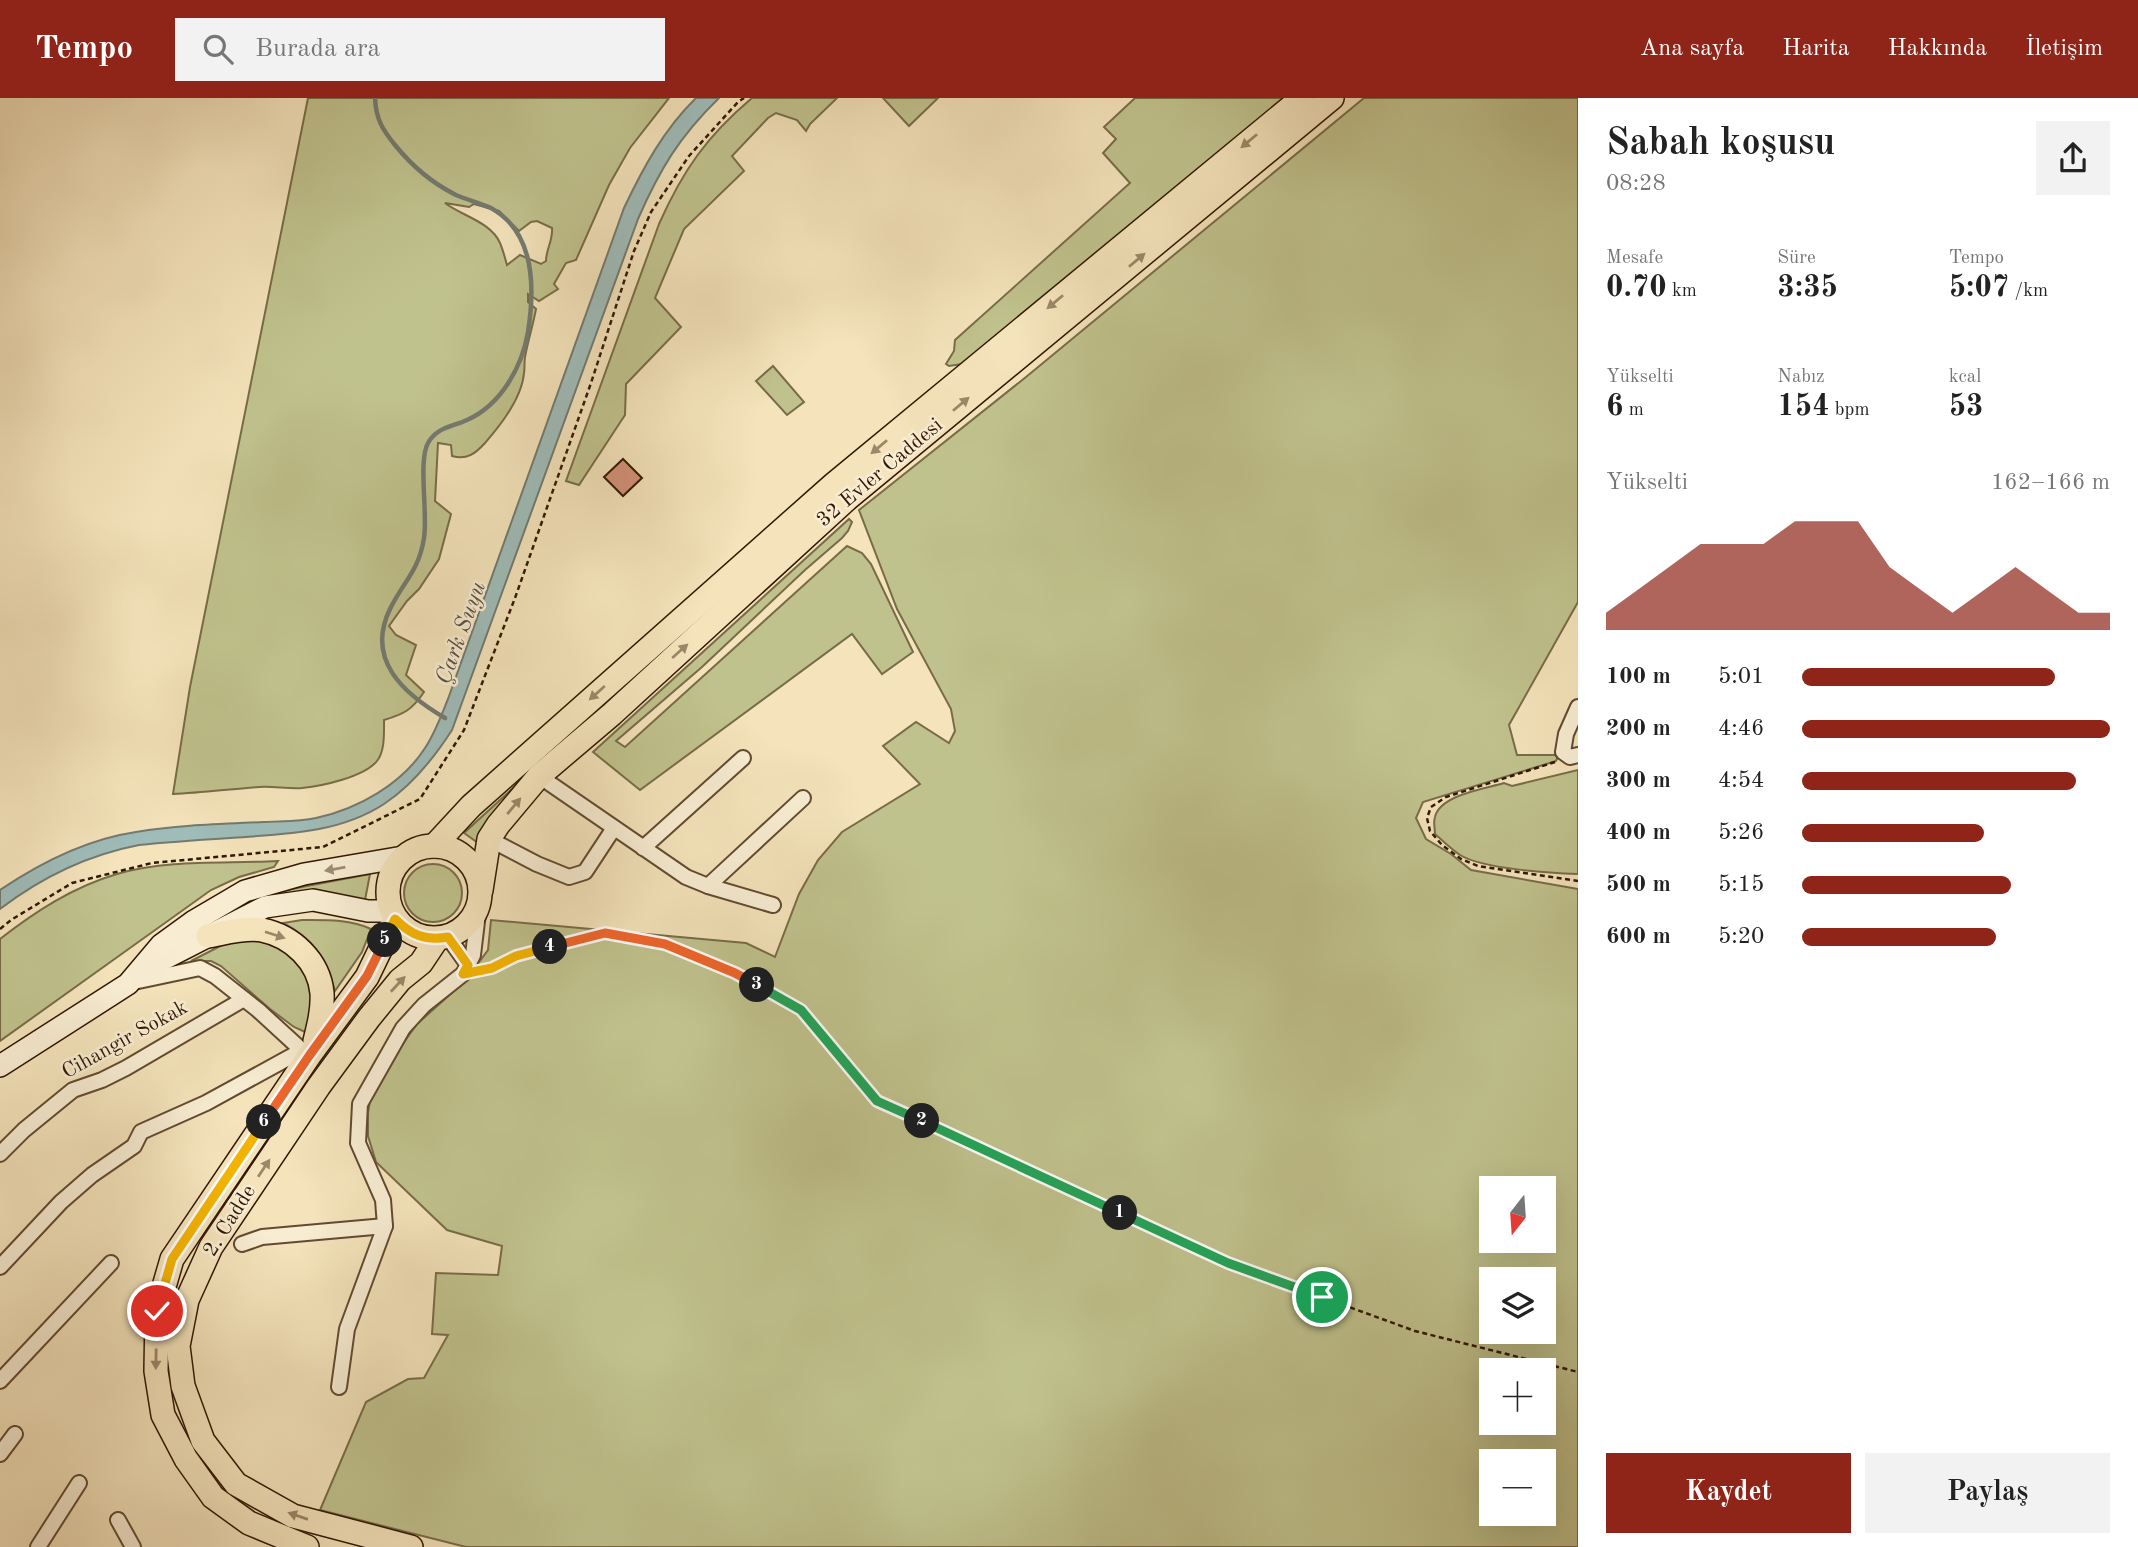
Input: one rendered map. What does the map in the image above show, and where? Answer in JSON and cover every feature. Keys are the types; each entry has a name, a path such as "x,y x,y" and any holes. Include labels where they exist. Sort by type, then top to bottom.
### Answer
{"main road":[{"name":"32 Evler Caddesi","path":"434,846 471,806 834,484 1302,98"},
{"name":"32 Evler Caddesi","path":"480,897 489,839 539,776 612,714 847,499 1332,98"},
{"path":"134,977 161,945 245,891 304,874 403,857 423,847 448,848 461,854 478,876 480,897 472,919 462,930 442,938 421,937 406,930 393,915 387,897 388,882 393,869 403,857"},
{"path":"0,1066 134,977 265,907 313,900 393,915"},
{"name":"2. Cadde","path":"307,1547 249,1524 213,1497 186,1459 163,1415 156,1371 157,1311 172,1259 308,1052 367,976 393,915"},
{"path":"208,936 239,930 261,930 288,939 306,954 317,974 322,991 321,1021 308,1052"},
{"name":"2. Cadde","path":"411,1547 293,1516 236,1484 203,1441 183,1386 178,1346 187,1300 211,1247 319,1086 369,1017 442,938"}],"street":[{"path":"1570,755 1566,734 1578,707"},
{"path":"643,848 743,758"},
{"path":"539,776 686,877 773,905"},
{"path":"708,886 803,798"},
{"path":"489,839 569,877 585,872 614,828"},
{"path":"339,1387 347,1329 384,1226 383,1200 358,1143 360,1104 403,1028 424,1005 465,970 473,955 480,897"},
{"path":"442,938 465,970"},
{"path":"0,1267 61,1202 92,1175 134,1146 141,1132 308,1052 215,976 200,968 134,977"},
{"name":"Cihangir Sokak","path":"0,1154 24,1130 73,1090 126,1068 244,999"},
{"path":"242,1244 262,1237 384,1226"},
{"path":"0,1381 111,1263"},
{"path":"0,1454 15,1434"},
{"path":"38,1547 79,1483"},
{"path":"118,1520 134,1547"}],"path":[{"path":"0,929 72,883 152,863 323,847 419,799 464,730 515,598 591,383 634,251 651,212 689,156 744,98"},
{"path":"1570,755 1446,797 1432,807 1427,818 1430,831 1442,845 1461,859 1478,866 1578,880"},
{"path":"465,970 492,968 516,956 605,933 665,944 735,973 801,1010 877,1101 1228,1263 1416,1331 1578,1372"}],"green space":[{"path":"308,98 669,98 630,148 609,185 576,260 566,263 554,284 558,289 539,301 528,294 528,302 536,309 522,382 515,401 503,420 481,447 466,457 452,456 451,445 438,443 435,501 451,514 439,559 389,626 396,635 416,645 406,675 424,692 407,710 384,720 383,747 377,761 353,776 310,787 259,787 173,794 190,687","holes":["445,203 469,207 474,204 499,211 519,231 537,221 552,228 546,261 541,264 520,255 507,265 496,236 476,220"]},
{"path":"752,98 837,98 806,131 797,120 776,113 732,156 744,171 684,229 655,298 681,327 626,384 625,415 579,485 566,481 668,205 687,170 709,140"},
{"path":"883,98 938,98 909,126"},
{"path":"1135,98 1287,98 962,364 946,364 954,351 955,340 1130,183 1103,153 1116,139 1104,127"},
{"path":"1364,98 1578,98 1578,602 1509,725 1517,755 1559,755 1556,761 1423,802 1416,818 1426,839 1471,870 1578,889 1578,1547 466,1547 320,1510 366,1402 408,1379 424,1378 448,1335 432,1334 436,1273 498,1275 502,1246 447,1230 376,1162 368,1136 372,1087 417,1024 464,982 488,950 491,920 746,943 775,957 799,894 818,860 842,832 920,784 883,746 916,722 949,743 955,731 951,709 897,609 859,510 1026,377"},
{"path":"773,366 804,402 787,415 756,381"},
{"path":"849,519 852,522 842,538 702,667 616,741 625,747 847,546 862,553 871,564 913,652 882,674 852,634 640,790 593,752"},
{"path":"634,677 636,680 478,843 464,833"},
{"path":"1578,770 1578,874 1484,864 1460,855 1435,834 1434,819 1439,809 1454,798 1504,783 1512,786"},
{"path":"278,861 274,867 239,877 211,890 0,1041 0,939 27,919 85,886 137,869 177,864"},
{"path":"427,864 439,864 454,872 462,887 462,899 454,914 439,922 427,922 412,914 404,899 404,887 412,872"},
{"path":"370,874 365,900 344,896 185,936 238,905 265,894"},
{"path":"302,920 346,922 371,929 362,952 335,991 323,960 311,943 283,923"},
{"path":"246,936 278,943 311,976 312,1022 305,1032 270,1009 221,966 211,961 191,961 232,940"}],"water":[{"path":"696,98 719,98 672,154 638,219 452,730 422,770 384,804 348,821 310,831 139,845 120,849 83,861 49,877 0,909 0,890 82,846 118,835 152,830 297,821 332,814 378,793 415,761 432,736 448,699 624,208 655,150"}],"building":[{"path":"623,459 642,478 623,496 604,477"}],"waterway":[{"path":"375,98 383,129 415,167 447,190 491,208 506,218 524,246 529,262 530,315 521,358 508,384 490,405 467,420 440,431 428,443 423,475 425,528 422,549 390,609 384,627 382,644 393,674 416,698 445,718"}],"route":[{"path":"157,1311 172,1259 309,1056 367,976 395,919 406,930 421,937 448,937 468,965 463,974 492,968 516,956 605,933 665,944 735,973 801,1010 877,1101 1228,1263 1322,1297"}],"water label":[{"name":"Çark Suyu","path":"461,633"}]}
